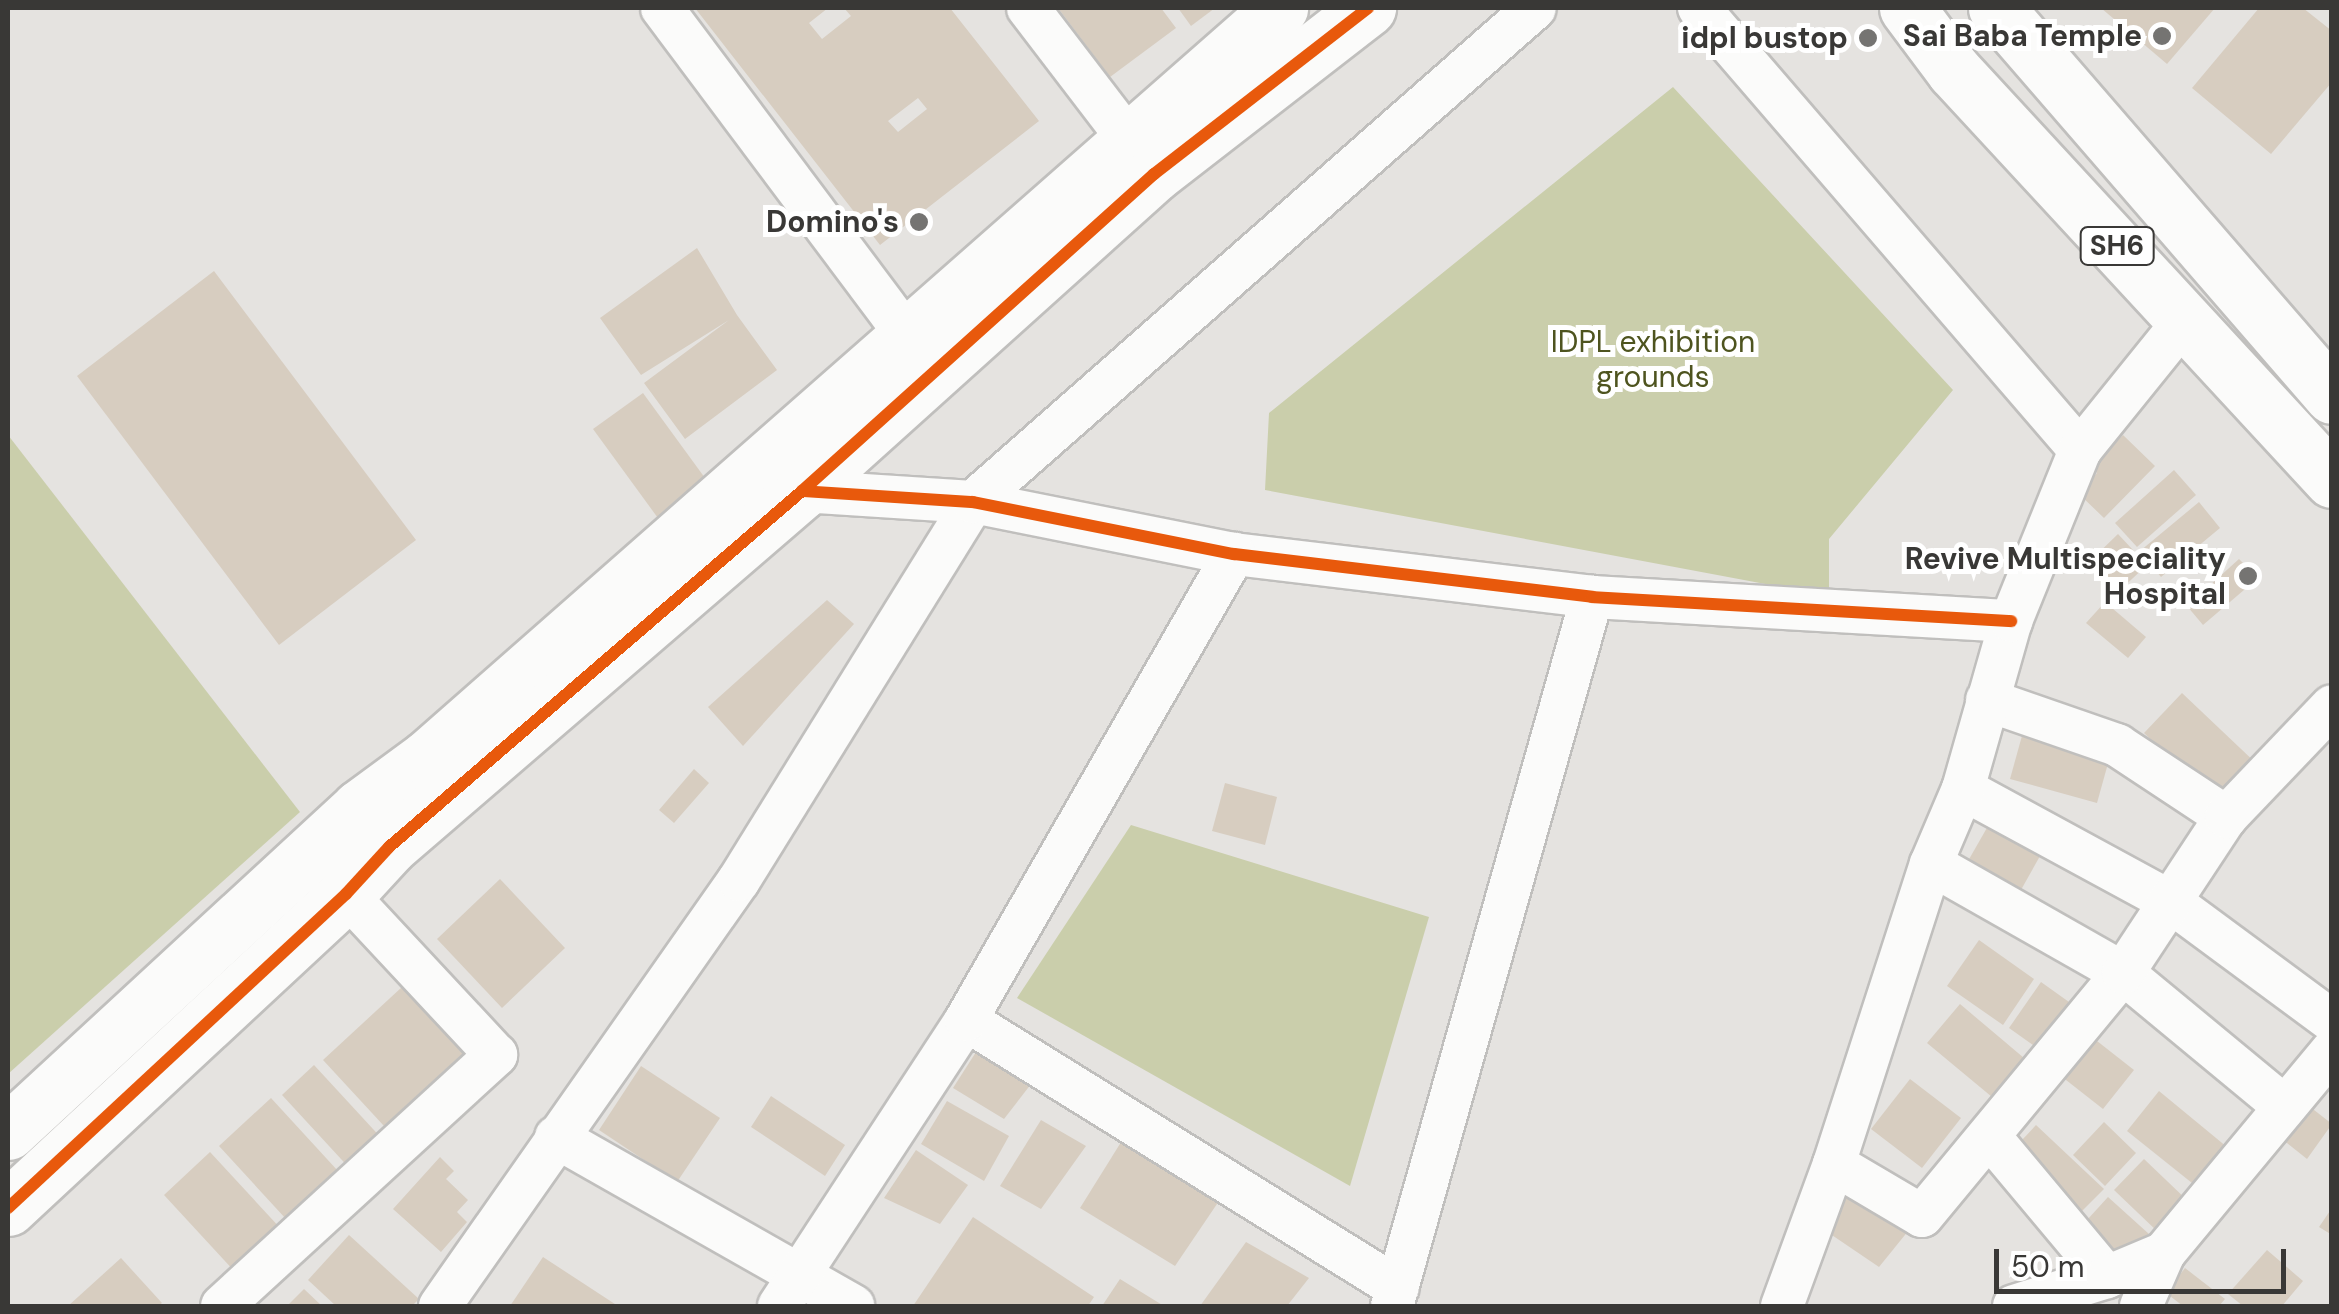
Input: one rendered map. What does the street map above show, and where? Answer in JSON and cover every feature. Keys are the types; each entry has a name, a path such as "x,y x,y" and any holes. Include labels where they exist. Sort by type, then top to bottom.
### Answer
{"street":[{"path":"662,8 908,336"},
{"path":"1028,8 1128,139"},
{"path":"8,1132 359,808 427,758 1280,8"},
{"path":"8,1208 346,894 389,847 802,491 1154,174 1368,8"},
{"path":"440,1306 739,880 974,502 1535,8"},
{"path":"1699,8 2080,450"},
{"path":"1875,8 1954,70"},
{"name":"SH6","path":"1907,8 1954,70 2332,480"},
{"name":"SH6","path":"1996,8 2332,396"},
{"path":"1782,1306 1834,1164 1931,864 1963,789 2011,622 2080,450 2185,320"},
{"path":"802,491 974,502 1234,554 1592,597 2011,622"},
{"path":"789,1290 966,1020 1234,554"},
{"path":"966,1020 1395,1297 1592,597"},
{"path":"1987,700 2117,744 2226,817"},
{"path":"1834,1164 1922,1216 2123,973 2226,817 2332,706"},
{"path":"1963,789 2171,902 2332,1021"},
{"path":"1931,864 2123,973 2285,1107"},
{"path":"222,1306 496,1055 346,894"},
{"path":"2142,1306 2164,1253 2332,1050"},
{"path":"1990,1137 2107,1277"},
{"path":"556,1138 789,1290 854,1306"},
{"path":"2014,1306 2107,1277 2164,1253"}],"green space":[{"name":"IDPL exhibition grounds","path":"1673,87 1953,390 1829,539 1829,596 1265,490 1269,413"},
{"path":"8,435 300,812 8,1074"},
{"path":"1131,825 1429,917 1350,1186 1017,998"}],"building":[{"path":"695,8 828,8 809,23 822,39 851,16 844,8 950,8 1039,121 880,245","holes":["918,98 927,109 898,132 888,121"]},
{"path":"1058,8 1161,8 1176,28 1110,77"},
{"path":"1178,8 1215,8 1191,26"},
{"name":"Sai Baba Temple","path":"2101,8 2215,8 2167,64"},
{"path":"2259,8 2303,8 2332,31 2332,82 2271,154 2192,88"},
{"path":"697,248 737,315 777,370 685,439 644,383 729,320 641,375 600,318"},
{"path":"214,271 416,540 279,645 77,376"},
{"path":"643,393 713,489 663,525 593,429"},
{"path":"2123,435 2155,466 2104,518 2078,493 2097,473 2091,467"},
{"path":"2174,470 2196,495 2137,547 2115,523"},
{"path":"2199,502 2220,528 2161,577 2140,551"},
{"path":"2118,534 2147,565 2118,592 2089,562"},
{"name":"Revive Multispeciality Hospital","path":"2239,559 2258,578 2203,625 2187,606"},
{"path":"827,600 854,624 743,746 708,707"},
{"path":"2105,602 2146,637 2128,658 2086,623"},
{"path":"2182,693 2259,766 2221,806 2144,733"},
{"path":"2025,725 2112,749 2097,803 2010,779"},
{"path":"694,769 709,783 674,823 659,810"},
{"path":"1225,783 1277,797 1265,845 1212,831"},
{"path":"1988,826 2040,856 2017,897 1964,868"},
{"path":"500,879 565,948 502,1008 437,939"},
{"path":"1979,940 2034,979 2003,1025 1947,986"},
{"path":"2041,982 2076,1007 2043,1052 2009,1028"},
{"path":"402,987 464,1053 384,1126 323,1060"},
{"path":"1960,1004 2024,1058 1992,1097 1927,1043"},
{"path":"2083,1030 2134,1070 2103,1109 2052,1069"},
{"path":"985,1038 1038,1075 1004,1119 953,1088"},
{"path":"314,1065 385,1142 353,1172 282,1095"},
{"path":"641,1066 720,1118 677,1182 599,1130"},
{"path":"1910,1079 1961,1118 1922,1168 1871,1129"},
{"path":"2159,1091 2233,1152 2202,1191 2127,1131"},
{"path":"771,1096 845,1145 825,1176 751,1127"},
{"path":"271,1098 338,1171 286,1219 219,1146"},
{"path":"2300,1099 2332,1124 2307,1159 2273,1132"},
{"path":"947,1101 1009,1136 984,1181 921,1144"},
{"path":"1041,1120 1086,1146 1041,1209 1000,1186"},
{"path":"2104,1122 2136,1153 2105,1186 2073,1155"},
{"path":"2036,1125 2104,1189 2074,1219 2007,1156"},
{"path":"1123,1139 1219,1201 1175,1266 1080,1208"},
{"path":"916,1150 968,1185 940,1224 884,1198"},
{"path":"210,1152 282,1230 236,1273 164,1195"},
{"path":"440,1157 454,1171 446,1179 468,1200 457,1212 467,1222 441,1252 393,1209"},
{"path":"2144,1159 2189,1202 2159,1233 2114,1190"},
{"path":"1848,1187 1909,1230 1879,1267 1820,1227"},
{"path":"2108,1197 2149,1234 2119,1268 2077,1231"},
{"path":"2332,1208 2332,1235 2319,1227"},
{"path":"973,1217 1094,1297 1088,1306 913,1306"},
{"path":"349,1235 419,1299 412,1306 336,1306 308,1280"},
{"path":"1246,1242 1309,1278 1287,1306 1200,1306"},
{"path":"2267,1250 2303,1281 2282,1306 2243,1306 2228,1294"},
{"path":"543,1257 618,1306 510,1306"},
{"path":"121,1258 162,1303 68,1306"},
{"path":"2185,1268 2225,1299 2219,1306 2183,1306 2166,1293"},
{"path":"1120,1279 1164,1306 1102,1306"},
{"path":"304,1289 322,1306 287,1306"}],"cycle path":[{"path":"8,1208 346,894 389,847 802,491 1154,174 1368,8"},
{"path":"802,491 973,502 1234,554 1592,597 2011,621"}],"place":[{"name":"Sai Baba Temple","path":"2162,36"},
{"name":"idpl bustop","path":"1868,38"},
{"name":"Domino's","path":"919,222"},
{"name":"Revive Multispeciality Hospital","path":"2248,576"}]}
